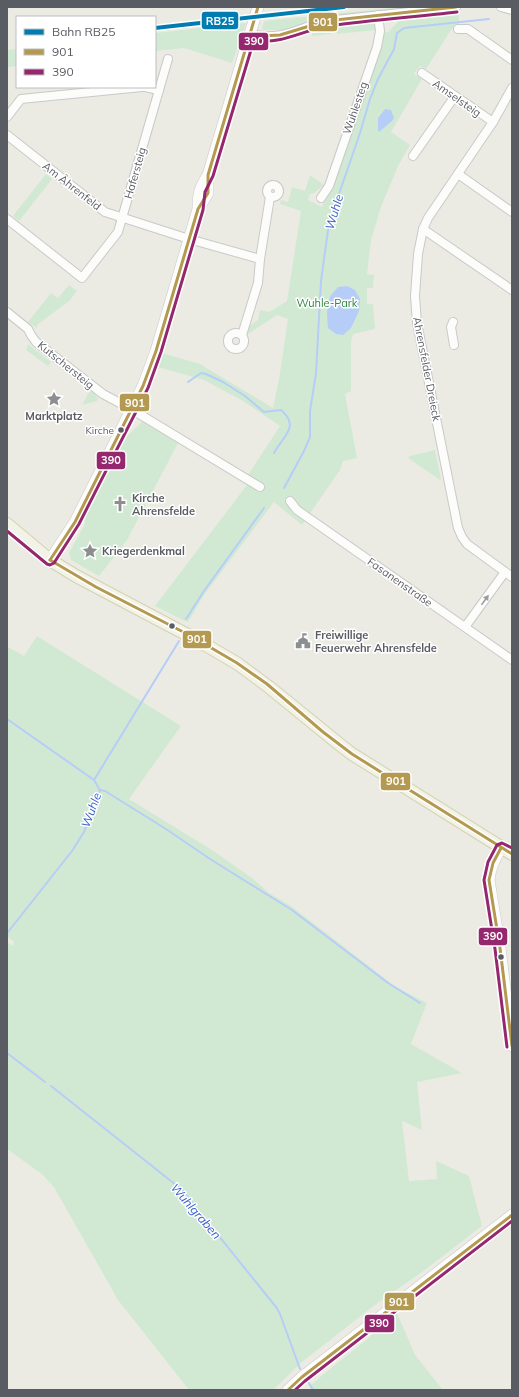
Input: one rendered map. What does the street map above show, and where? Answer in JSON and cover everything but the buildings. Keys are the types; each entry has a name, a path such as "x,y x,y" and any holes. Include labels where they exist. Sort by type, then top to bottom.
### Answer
{"main road":[{"path":"7,524 50,560 76,576 199,641 238,664 343,748 391,780 512,854"}],"street":[{"path":"50,560 75,522 143,386 156,351 198,209 198,196 208,175 258,7"},
{"path":"250,34 264,36 278,35 293,33 313,24 326,21 456,7"},
{"path":"501,7 512,10"},
{"name":"Wuhlesteg","path":"321,198 329,186 377,47 380,31 378,15"},
{"path":"458,29 468,29 512,60"},
{"name":"Hafersteig","path":"7,219 82,278 118,232 168,59"},
{"name":"Amselsteig","path":"422,73 493,122"},
{"path":"7,117 20,99 132,88"},
{"path":"150,88 159,90"},
{"name":"Ahrensfelder Dreieck","path":"508,574 467,544 458,528 417,323 415,296 418,254 428,218 493,122 512,88"},
{"path":"413,156 455,96"},
{"name":"Am Ährenfeld","path":"7,135 105,212 189,239 260,259"},
{"path":"458,174 512,212"},
{"path":"242,335 257,287 270,197"},
{"path":"424,229 512,290"},
{"name":"Kutschersteig","path":"7,312 28,329 36,342 103,394 131,409"},
{"path":"453,322 451,327 454,345"},
{"path":"131,409 260,487"},
{"name":"Fasanenstraße","path":"290,501 297,510 512,660"},
{"path":"465,627 508,574"},
{"path":"501,848 494,859 489,880 500,948 512,1046"},
{"path":"288,1390 512,1215"}],"green space":[{"path":"401,7 431,7 291,30 262,30 264,21"},
{"name":"Wuhle-Park","path":"459,14 459,23 451,30 426,69 420,66 414,74 422,79 391,132 410,145 398,166 381,207 371,240 367,274 374,275 373,288 367,288 367,304 373,304 375,329 353,334 351,341 351,391 345,394 357,458 343,461 340,470 302,525 274,502 204,595 188,622 183,620 155,606 247,485 258,491 262,484 248,475 280,426 243,401 204,380 158,367 162,353 200,364 273,408 288,319 277,315 248,334 248,327 258,320 260,310 269,312 287,301 301,211 280,204 281,200 288,202 292,187 305,191 310,175 324,185 314,193 310,194 308,200 322,207 330,189 382,33 388,32 399,21"},
{"path":"376,19 377,30 337,34 336,23"},
{"path":"246,23 232,63 184,48 156,51 156,33"},
{"path":"330,24 331,34 312,36 311,29"},
{"path":"16,49 16,66 7,67 7,50"},
{"path":"46,174 52,179 19,221 13,216"},
{"path":"69,285 77,291 69,301 37,325 37,328 28,322 51,293 58,298"},
{"path":"28,344 51,362 48,366 26,350"},
{"path":"91,391 98,399 97,401 82,405 88,394"},
{"path":"143,421 178,443 127,540 99,576 71,560 69,553 85,524 84,515 107,469 127,436"},
{"path":"435,450 440,480 408,458 410,456"},
{"path":"37,636 181,726 129,799 212,850 252,878 269,893 291,906 396,987 427,1003 411,1044 462,1073 417,1082 422,1130 402,1121 409,1181 437,1179 436,1161 469,1176 482,1226 422,1272 380,1301 302,1362 273,1390 189,1390 118,1300 54,1187 43,1175 7,1149 7,942 12,946 14,942 7,936 7,648 8,647 24,656"},
{"path":"397,1313 415,1355 443,1390 311,1390 310,1386"}],"water":[{"path":"385,109 391,110 394,118 379,132 378,118"},
{"path":"347,286 355,290 360,299 359,311 351,328 343,335 336,334 328,328 328,303 331,295 338,287"}],"waterway":[{"name":"Wuhle","path":"284,488 310,437 310,411 316,373 321,281 329,223 370,99 378,79 394,49 397,33 404,28 489,19"},
{"path":"188,382 201,373 206,374 223,382 245,396 264,412 281,410 287,416 290,427 274,453"},
{"name":"Wuhle","path":"186,619 204,591 264,508"},
{"name":"Wuhle","path":"8,932 72,851 84,832 100,790 94,780 179,641"},
{"path":"7,719 94,780"},
{"path":"100,790 105,791 166,829 210,859 292,910 388,983 420,1003"},
{"name":"Wuhlgraben","path":"7,1053 45,1082"},
{"name":"Wuhlgraben","path":"51,1086 181,1189 276,1307 280,1314 300,1369"},
{"name":"Wuhlgraben","path":"309,1383 313,1390"}],"rail line":[{"name":"RB25","path":"156,28 344,7"}],"transit line":[{"name":"901","path":"50,560 75,522 143,386 156,351 198,209 208,193 208,175 258,7"},
{"name":"901","path":"251,34 261,36 280,35 326,21 456,7"},
{"name":"390","path":"7,531 47,564 50,565 54,563 79,524 148,388 161,352 203,210 205,192 213,176 254,40 264,41 283,39 329,26 457,12"},
{"name":"901","path":"50,560 96,587 191,636 237,663 267,684 323,732 352,754 512,854"},
{"name":"390","path":"507,1047 495,949 484,880 488,862 497,845 502,843 512,848"},
{"name":"901","path":"501,848 493,863 489,880 500,948 512,1046"},
{"name":"901","path":"288,1390 302,1377 512,1215"},
{"name":"390","path":"295,1390 512,1221"}],"place":[{"name":"Marktplatz","path":"54,399"},
{"name":"Kirche","path":"121,430"},
{"name":"Kirche Ahrensfelde","path":"120,504"},
{"name":"Kriegerdenkmal","path":"90,551"},
{"name":"Freiwillige Feuerwehr Ahrensfelde","path":"303,641"}]}
